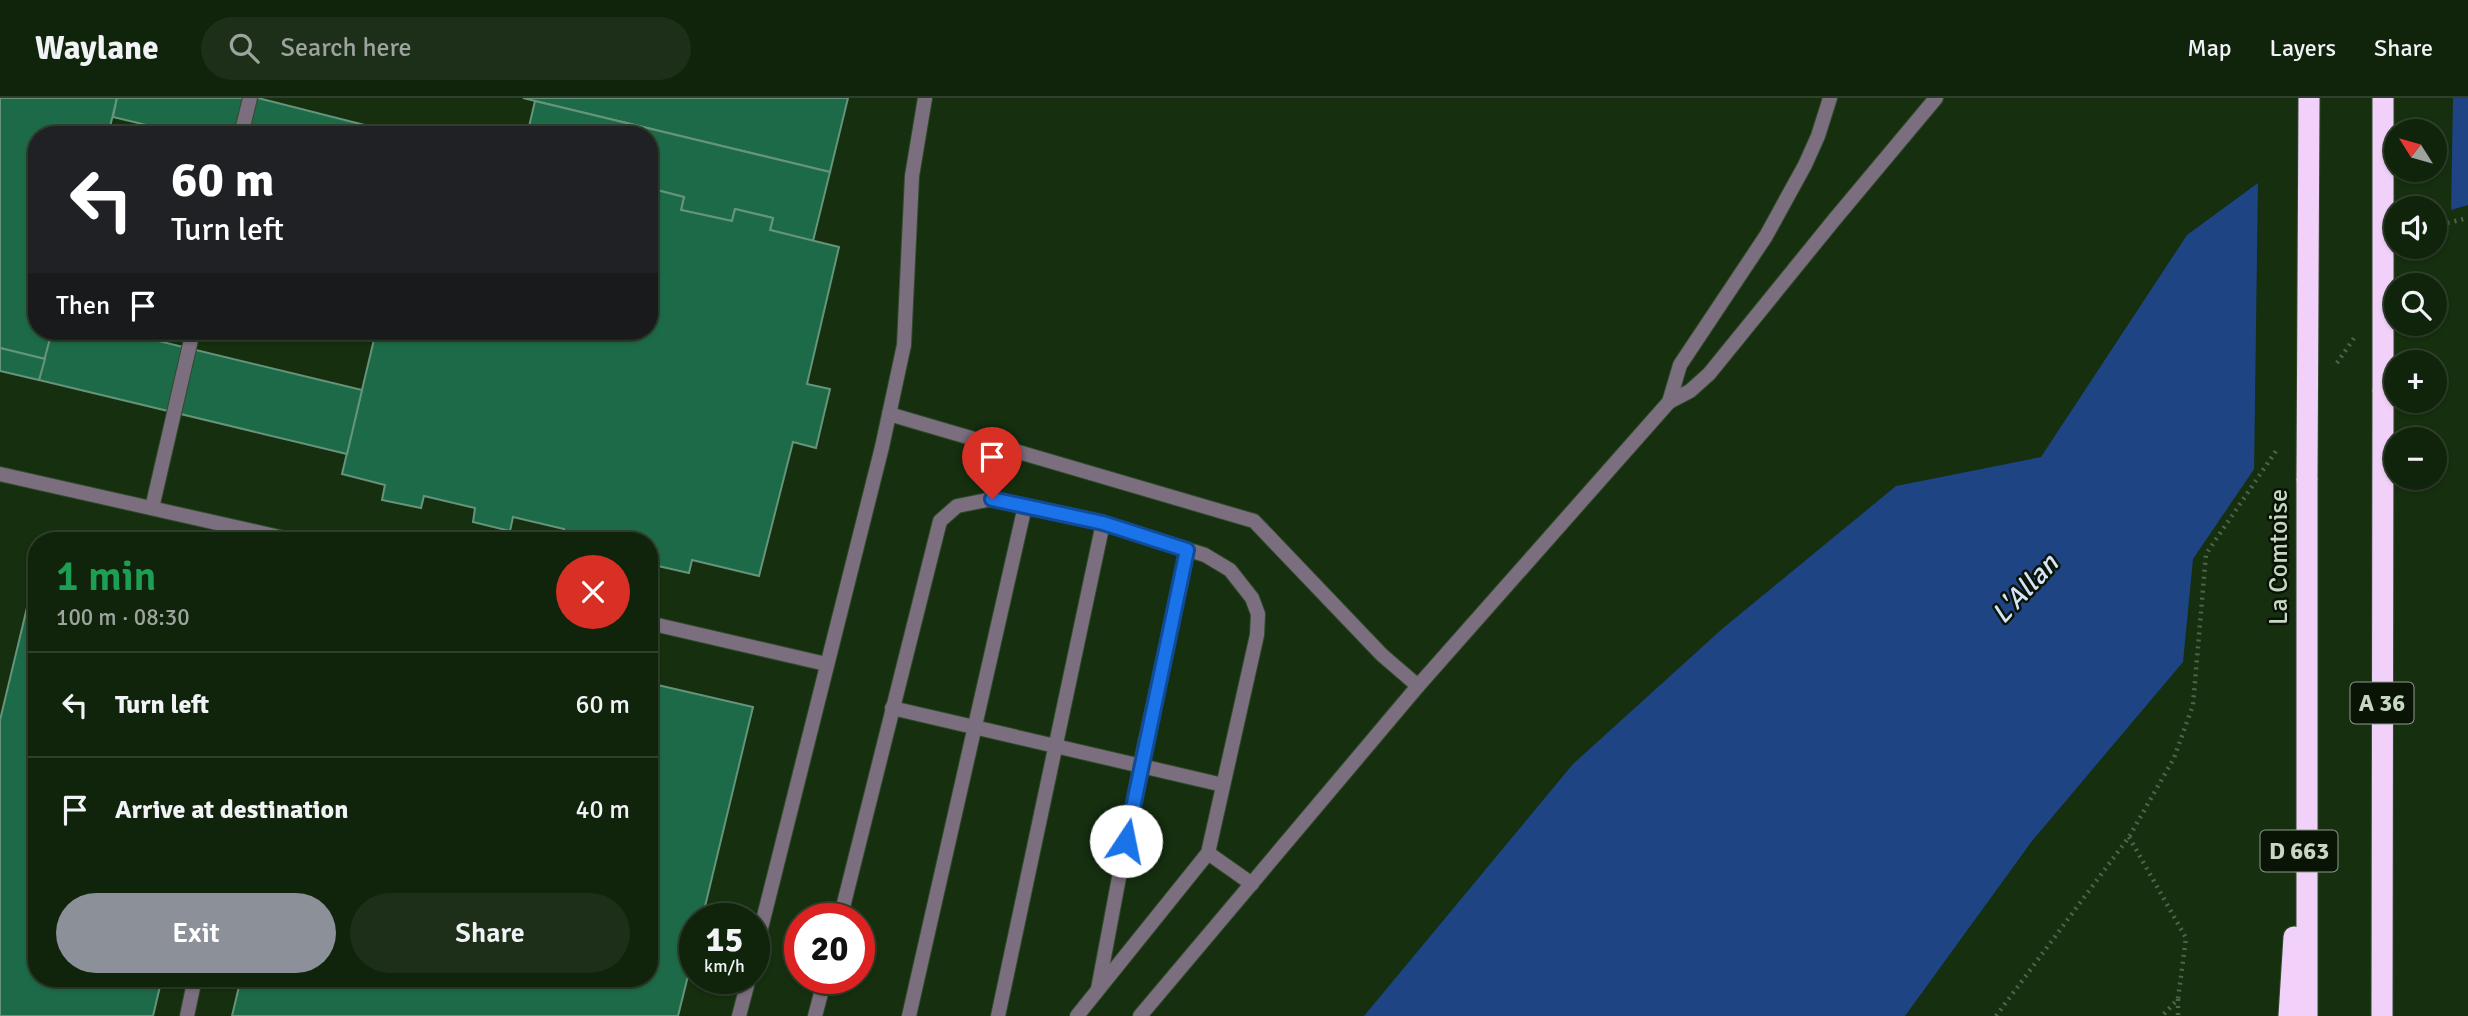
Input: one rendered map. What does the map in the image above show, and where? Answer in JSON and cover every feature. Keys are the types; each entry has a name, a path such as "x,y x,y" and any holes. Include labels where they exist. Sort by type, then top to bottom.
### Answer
{"highway":[{"name":"La Comtoise","path":"2307,1016 2309,98"},
{"name":"A 36","path":"2382,1016 2383,98"},
{"name":"D 663","path":"2289,1016 2308,687"}],"lane":[{"path":"243,126 250,98"},
{"path":"767,903 904,345 912,176 925,98"},
{"path":"1669,401 1680,365 1766,236 1805,165 1830,98"},
{"path":"1140,1016 1418,686 1669,401 1690,391 1709,374 1936,98"},
{"path":"152,508 191,340"},
{"path":"889,414 1254,521 1382,654 1418,686"},
{"path":"0,474 258,532"},
{"path":"844,903 940,521 957,506 992,499 1103,523 1205,555 1230,570 1252,598 1258,614 1257,635 1208,853 1077,1016"},
{"path":"909,1016 1025,506"},
{"path":"998,1016 1103,523"},
{"path":"1097,990 1140,766 1187,550"},
{"path":"658,625 826,664"},
{"path":"892,708 1223,785"},
{"path":"1208,853 1252,884"},
{"path":"187,1016 193,987"},
{"path":"739,1016 745,994"},
{"path":"816,1016 821,994"}],"path":[{"path":"2447,223 2468,218"},
{"path":"1996,1016 2129,837 2174,758 2193,705 2206,554"},
{"path":"2129,837 2186,938 2178,1016"},
{"path":"2162,1016 2178,999"}],"water":[{"name":"L'Allan","path":"2325,98 2468,98 2468,205 2447,211 2447,196 2384,196 2384,259 2397,259 2387,273 2384,273 2384,278 2193,559 2183,662 2032,841 1905,1016 1364,1016 1573,764 1722,629 1896,486 2041,457 2187,235 2277,169"}],"pier":[{"path":"2321,98 2453,98 2451,214 2447,215 2447,196 2384,196 2384,259 2401,259 2391,273 2384,273 2384,283 2254,475 2258,179 2275,167"}],"building":[{"path":"0,98 117,98 110,126 28,126 28,340 50,340 45,359 0,348"},
{"path":"117,98 258,98 368,126 150,126 113,117"},
{"path":"523,98 848,98 830,172 658,131 658,126 639,126"},
{"path":"535,101 639,126 529,126"},
{"path":"658,131 830,172 813,241 770,230 773,218 735,209 732,221 681,210 684,197 658,190"},
{"path":"658,190 684,197 681,210 732,221 735,209 773,218 770,230 839,247 807,384 830,389 816,448 793,442 759,576 692,560 689,573 658,566 658,532 563,532 564,529 513,517 510,531 473,522 475,508 424,496 421,508 382,500 385,485 342,474 374,340 658,340"},
{"path":"50,340 154,340 362,390 347,454 39,380"},
{"path":"0,348 45,359 39,380 0,371"},
{"path":"28,603 28,987 160,987 153,1016 0,1016 0,720"},
{"path":"658,685 753,707 706,903 679,903 679,994 684,994 678,1016 232,1016 239,987 658,987"}],"route":[{"path":"992,499 1103,523 1187,550 1126,841"}]}
